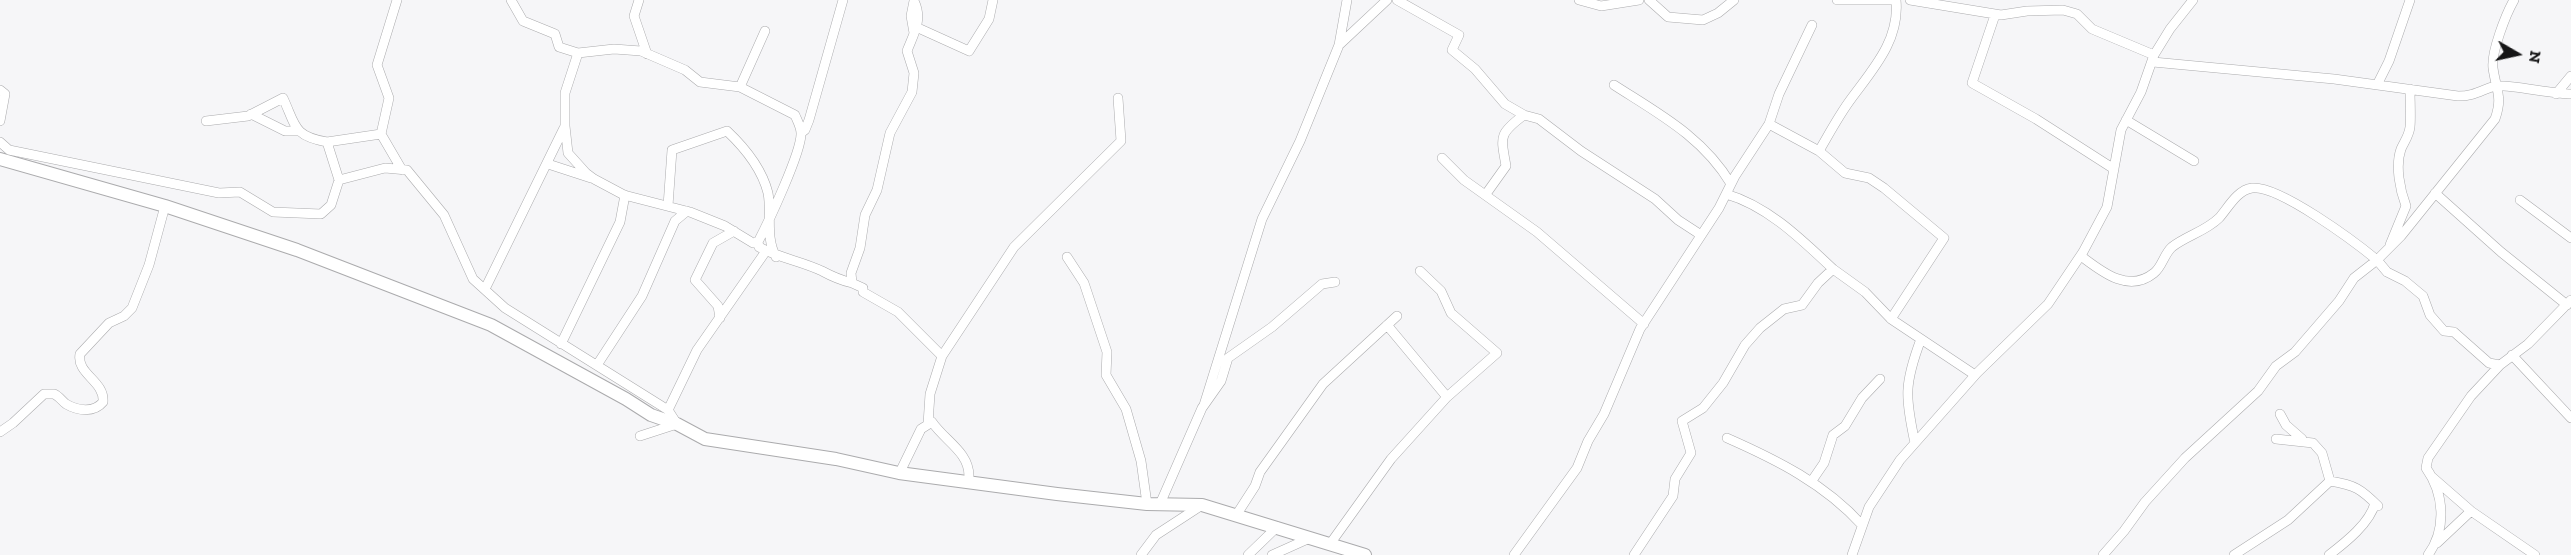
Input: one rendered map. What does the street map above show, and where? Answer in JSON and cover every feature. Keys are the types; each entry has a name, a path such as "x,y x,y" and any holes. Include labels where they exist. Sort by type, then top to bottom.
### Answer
{"street":[{"path":"397,0 377,65 389,98 381,134 402,170"},
{"path":"511,0 523,21 555,34 559,47 578,53 623,49 647,54 685,70 700,82 740,87 795,115 801,133 798,147 769,221 758,242 759,247 777,257 822,271 831,278 852,282 863,288 863,292 898,312 942,356"},
{"path":"639,0 634,16 647,54"},
{"path":"801,133 805,130 809,120 843,0"},
{"path":"852,282 850,273 860,248 865,215 878,190 890,133 912,92 914,73 907,51 915,30 911,16 914,0"},
{"path":"915,30 969,51 989,19 993,0"},
{"path":"1160,504 1204,405 1262,219 1300,141 1339,45 1347,0"},
{"path":"1339,45 1387,0"},
{"path":"1397,0 1459,35 1452,50 1475,69 1505,104 1524,115 1539,119 1581,151 1655,199 1678,220 1701,235"},
{"path":"1579,0 1582,3 1601,6 1639,0"},
{"path":"1650,0 1668,17 1703,20 1718,13 1734,0"},
{"path":"1819,151 1850,100 1872,74 1886,50 1898,15 1894,0 1879,2 1837,0"},
{"path":"1910,0 1956,5 1995,15 2063,10 2077,14 2092,29 2153,59 2467,96 2496,86 2571,94"},
{"path":"1852,555 1862,525 1877,493 1915,442 1975,375 2048,304 2080,256 2107,207 2121,130 2165,36 2193,0"},
{"path":"2377,85 2389,61 2410,0"},
{"path":"2103,555 2169,476 2258,391 2276,366 2295,352 2338,301 2354,278 2387,250 2495,119 2500,106 2500,96 2496,86 2493,63 2504,18 2514,0"},
{"path":"1995,15 1972,83 2036,119 2114,169"},
{"path":"1514,555 1577,468 1644,324 1769,124 1779,94 1812,25"},
{"path":"740,87 765,31"},
{"path":"578,53 565,93 568,153 594,179"},
{"path":"2556,94 2571,76"},
{"path":"1614,85 1694,137 1719,164 1731,184"},
{"path":"2387,250 2406,206 2401,194 2400,151 2408,136 2410,125 2410,89"},
{"path":"0,90 6,94 0,121"},
{"path":"206,121 251,114 283,98 298,131 306,138 327,142 381,134"},
{"path":"928,424 930,394 942,356 1014,247 1121,141 1118,98"},
{"path":"251,114 285,131 298,131"},
{"path":"1486,194 1506,166 1501,146 1504,134 1524,115"},
{"path":"2126,120 2194,161"},
{"path":"1769,124 1819,151 1845,173 1869,178 1944,238 1891,319"},
{"path":"485,289 565,126"},
{"path":"668,206 672,150 727,131 743,146 761,176 768,193 772,248 777,257"},
{"path":"0,142 9,150 219,193 240,192 273,212 321,214 331,205 339,180 327,142"},
{"path":"1442,158 1464,180 1537,232 1644,324"},
{"path":"0,159 165,206 297,250 491,325 651,415 677,424 705,439 825,458 899,473 1146,504 1202,505 1365,555"},
{"path":"548,164 594,179 625,195 687,211 734,231 753,243 758,242"},
{"path":"339,180 385,168 407,170 444,215 473,279 505,308 668,410 677,424"},
{"path":"2080,256 2112,279 2127,281 2141,279 2155,273 2172,248 2217,220 2235,198 2250,188 2266,189 2355,240 2387,272 2405,281 2423,296 2425,307 2444,331 2454,332 2489,363 2500,365"},
{"path":"2435,193 2501,252 2569,302 2528,344 2500,365 2471,396 2428,458 2426,468 2432,477 2471,511 2535,555"},
{"path":"1726,194 1747,200 1765,212 1802,240 1833,269 1865,292 1891,319 1975,375"},
{"path":"561,344 620,222 625,195"},
{"path":"2520,200 2571,238"},
{"path":"0,432 44,394 54,394 65,403 80,410 90,410 100,406 103,402 103,391 80,364 80,354 109,323 124,316 132,308 149,265 165,206"},
{"path":"597,365 642,296 675,221 687,211"},
{"path":"720,318 717,306 695,280 713,243 734,231"},
{"path":"668,410 697,350 766,251"},
{"path":"1067,257 1084,283 1107,352 1106,375 1126,409 1141,461 1146,504"},
{"path":"1634,555 1673,496 1675,479 1691,453 1682,421 1704,408 1745,345 1760,328 1784,309 1802,305 1818,283 1833,269"},
{"path":"1330,544 1391,459 1447,397 1497,353 1451,313 1441,291 1419,271"},
{"path":"1204,405 1221,381 1228,358 1272,327 1322,284 1335,282"},
{"path":"1237,514 1255,486 1260,472 1323,384 1397,316"},
{"path":"1387,325 1447,397"},
{"path":"1915,442 1907,407 1907,396 1911,366 1921,339"},
{"path":"2512,355 2571,418"},
{"path":"1811,482 1824,463 1833,435 1845,426 1862,398 1880,379"},
{"path":"2280,414 2286,425 2304,441"},
{"path":"902,468 921,429 932,422 969,464 969,476"},
{"path":"640,436 677,424"},
{"path":"1727,438 1785,464 1847,507 1862,525"},
{"path":"2276,439 2313,443 2322,453 2330,481"},
{"path":"2432,477 2441,506 2441,526 2435,545"},
{"path":"2329,555 2364,522 2377,504 2362,490 2351,485 2330,481"},
{"path":"2234,555 2288,520 2330,481"},
{"path":"1141,555 1156,535 1202,505"},
{"path":"2428,555 2435,545 2471,511"},
{"path":"1248,555 1278,527"},
{"path":"1272,555 1310,538"}]}
